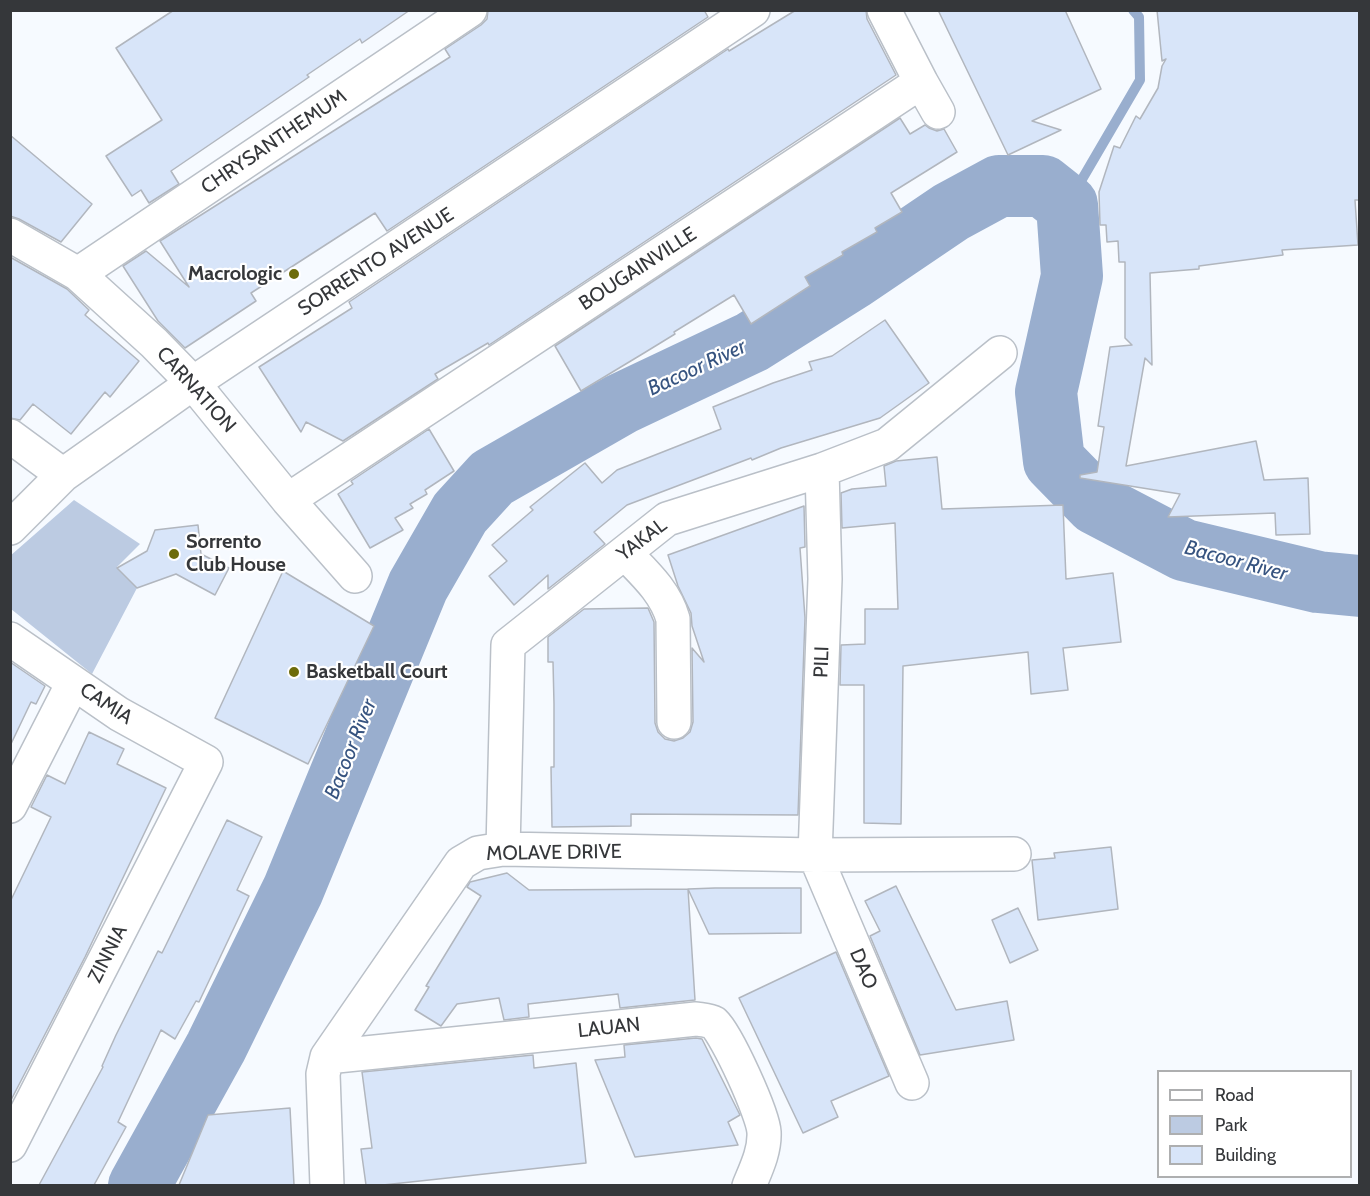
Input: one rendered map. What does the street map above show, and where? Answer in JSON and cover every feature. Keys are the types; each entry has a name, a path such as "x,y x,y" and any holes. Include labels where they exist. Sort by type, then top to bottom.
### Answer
{"street":[{"name":"CHRYSANTHEMUM","path":"78,274 470,10"},
{"path":"884,10 938,112"},
{"name":"SORRENTO AVENUE","path":"10,528 63,475 193,383 740,15"},
{"name":"BOUGAINVILLE","path":"288,500 921,82"},
{"name":"CARNATION","path":"10,235 78,274 154,343 193,383 288,500 355,576"},
{"name":"YAKAL","path":"502,849 508,645 667,519 822,470 887,445 1000,353"},
{"path":"10,436 63,475"},
{"name":"PILI","path":"815,855 825,579 822,470"},
{"path":"625,553 663,594 673,619 674,722"},
{"name":"CAMIA","path":"10,639 119,714 206,762"},
{"path":"10,806 73,683"},
{"name":"ZINNIA","path":"10,1144 206,762"},
{"name":"MOLAVE DRIVE","path":"327,1185 323,1074 327,1057 462,863 478,853 502,849 815,855 1014,854"},
{"name":"DAO","path":"815,855 912,1083"},
{"name":"LAUAN","path":"327,1057 696,1019 712,1021 723,1033 760,1113 764,1131 763,1149 749,1185"}],"green space":[{"path":"74,500 140,544 117,567 137,588 92,674 11,609 10,556"}],"building":[{"path":"174,10 410,10 362,43 360,39 307,75 309,77 171,171 179,184 149,203 141,190 132,196 106,156 162,120 116,48"},
{"path":"488,10 704,10 708,17 387,231 375,213 251,293 256,301 185,348 158,321 123,266 146,251 189,287 160,241 450,57 445,49 481,25 487,19"},
{"path":"796,10 866,10 867,19 896,75 489,345 488,343 435,374 438,379 343,441 306,422 301,432 259,367 352,308 349,302 728,49 729,51"},
{"path":"938,10 1065,10 1101,89 1032,121 1061,130 1008,155"},
{"path":"1157,10 1359,10 1359,200 1355,200 1358,245 1282,250 1283,255 1199,266 1199,269 1150,273 1152,365 1145,358 1126,466 1256,441 1264,480 1308,478 1310,534 1276,535 1275,513 1168,517 1180,494 1080,478 1080,475 1097,472 1104,427 1098,426 1110,347 1132,345 1125,338 1125,262 1119,262 1118,241 1107,242 1106,225 1100,225 1099,192 1114,146 1120,148 1136,116 1140,119 1158,88 1162,66 1166,59 1162,61"},
{"path":"900,118 910,134 925,125 937,131 944,129 957,152 891,193 902,212 875,228 877,232 842,252 843,255 805,277 810,286 751,324 734,295 581,391 555,346"},
{"path":"10,135 92,204 61,242 10,216"},
{"path":"10,257 67,289 89,310 85,315 139,361 110,397 105,392 71,434 33,404 20,420 10,418"},
{"path":"885,320 929,383 880,418 781,448 752,460 751,458 627,505 594,532 605,544 548,589 548,575 514,605 489,576 507,561 492,545 533,510 530,507 585,463 602,483 617,470 721,429 713,407 812,370 809,362 832,356"},
{"path":"429,429 454,471 425,490 427,494 410,504 413,508 395,518 403,530 370,548 338,494 353,484 351,481"},
{"path":"937,457 942,509 1063,505 1066,579 1113,573 1121,642 1063,648 1068,690 1031,694 1028,652 903,666 901,824 864,823 864,685 840,685 841,645 865,644 865,609 898,609 895,523 842,528 841,493 852,489 886,486 884,466 896,461"},
{"path":"804,506 805,547 800,548 805,618 798,815 631,814 631,826 552,827 551,767 554,767 554,704 553,662 548,662 548,637 584,609 648,608 654,622 655,723 658,732 665,739 674,741 683,738 690,732 693,722 692,648 704,662 692,626 691,613 678,586 668,555"},
{"path":"198,525 201,554 229,568 215,595 176,574 137,588 117,568 147,551 155,530"},
{"name":"Basketball Court","path":"283,571 374,626 308,764 215,718"},
{"path":"10,662 45,686 36,704 31,702 10,746"},
{"path":"89,732 124,749 117,764 166,788 85,957 10,1102 10,902 51,817 31,807 47,775 65,784"},
{"path":"227,820 262,837 237,890 249,896 199,1002 196,1001 175,1039 161,1030 118,1122 126,1127 94,1185 39,1185 103,1067 116,1035 158,951 162,953"},
{"path":"1111,847 1118,909 1038,920 1032,860 1055,858 1054,853"},
{"path":"507,873 529,890 688,889 695,1000 620,1008 618,994 528,1004 529,1017 504,1020 499,998 457,1004 441,1026 415,1010 429,987 426,986 481,896 467,887 470,882"},
{"path":"896,886 956,1010 1007,1001 1014,1040 920,1055 870,936 880,931 865,901"},
{"path":"801,888 801,933 709,934 688,889"},
{"path":"1018,908 1038,950 1010,963 992,920"},
{"path":"836,952 889,1076 831,1101 838,1117 803,1133 739,998"},
{"path":"702,1039 740,1115 728,1122 738,1145 635,1157 595,1060 625,1057 624,1045"},
{"path":"533,1055 534,1068 576,1063 586,1163 366,1185 361,1149 372,1148 362,1072"},
{"path":"290,1108 294,1185 179,1185 208,1115"}],"waterway":[{"path":"1067,205 1140,80 1139,17 1133,10"},
{"name":"Bacoor River","path":"139,1186 216,1047 293,890 418,586 460,513 492,478 621,404 752,342 852,279 951,212 999,186 1043,186 1067,205 1072,276 1046,392 1054,461 1096,504 1184,550 1318,582 1360,586"}],"place":[{"name":"Macrologic","path":"294,274"},
{"name":"Sorrento Club House","path":"174,554"},
{"name":"Basketball Court","path":"294,672"}]}
